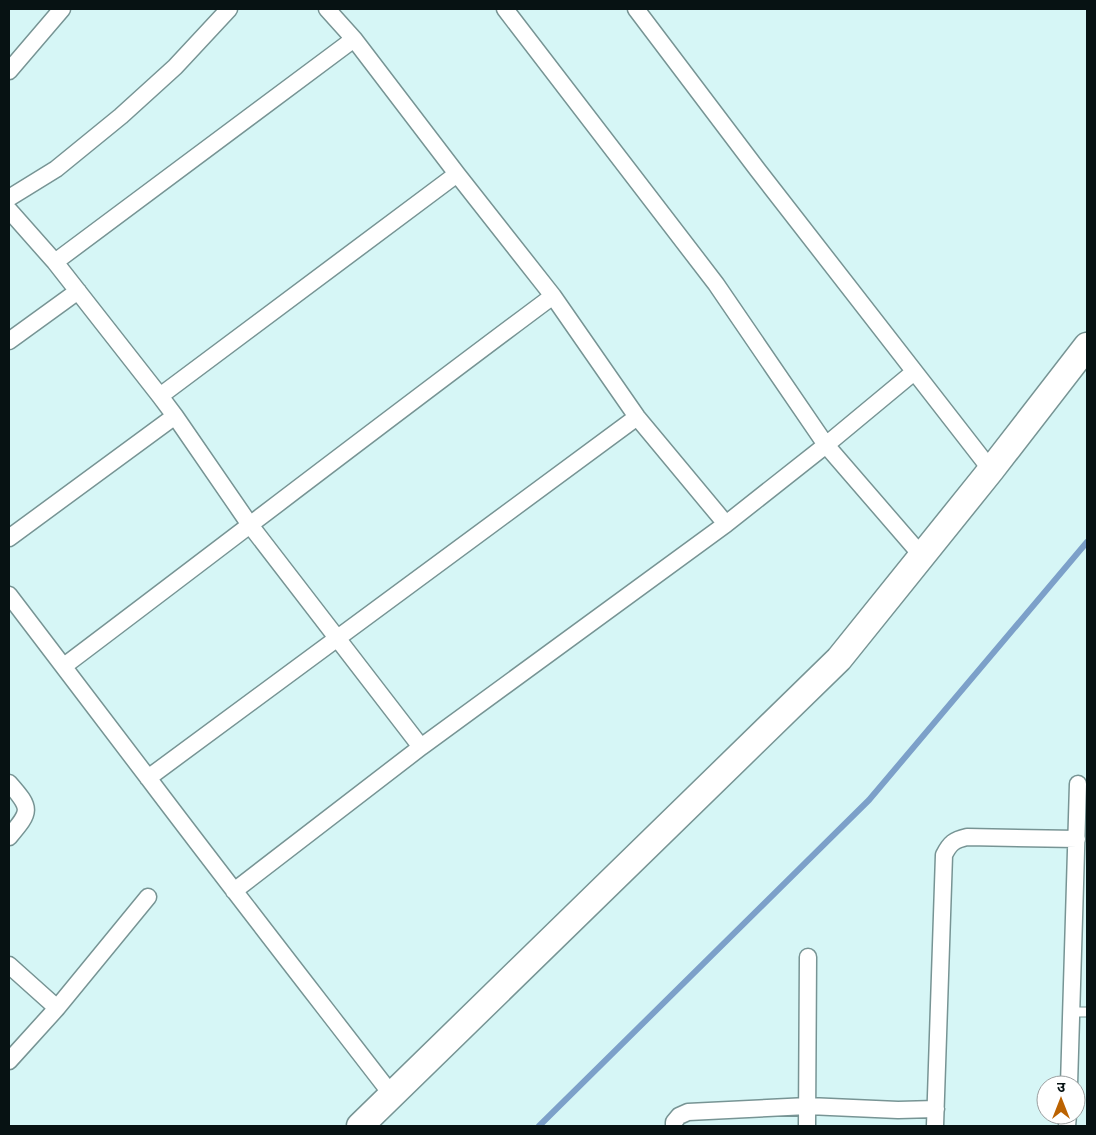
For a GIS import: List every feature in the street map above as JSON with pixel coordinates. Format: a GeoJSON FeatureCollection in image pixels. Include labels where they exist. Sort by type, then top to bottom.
{"type":"FeatureCollection","features":[{"type":"Feature","properties":{"kind":"main road"},"geometry":{"type":"LineString","coordinates":[[360,1126],[839,659],[991,470],[1087,346]]}},
{"type":"Feature","properties":{"kind":"street"},"geometry":{"type":"LineString","coordinates":[[9,72],[62,9]]}},
{"type":"Feature","properties":{"kind":"street"},"geometry":{"type":"LineString","coordinates":[[9,198],[56,169],[121,116],[175,67],[229,9]]}},
{"type":"Feature","properties":{"kind":"street"},"geometry":{"type":"LineString","coordinates":[[327,9],[354,39],[553,296],[637,417],[726,524]]}},
{"type":"Feature","properties":{"kind":"street"},"geometry":{"type":"LineString","coordinates":[[505,9],[716,284],[826,444],[922,556]]}},
{"type":"Feature","properties":{"kind":"street"},"geometry":{"type":"LineString","coordinates":[[636,9],[757,169],[991,470]]}},
{"type":"Feature","properties":{"kind":"street"},"geometry":{"type":"LineString","coordinates":[[55,262],[354,39]]}},
{"type":"Feature","properties":{"kind":"street"},"geometry":{"type":"LineString","coordinates":[[160,396],[457,174]]}},
{"type":"Feature","properties":{"kind":"street"},"geometry":{"type":"LineString","coordinates":[[9,210],[55,262],[160,396],[250,525],[421,747]]}},
{"type":"Feature","properties":{"kind":"street"},"geometry":{"type":"LineString","coordinates":[[9,341],[78,291]]}},
{"type":"Feature","properties":{"kind":"street"},"geometry":{"type":"LineString","coordinates":[[64,666],[405,406],[553,296]]}},
{"type":"Feature","properties":{"kind":"street"},"geometry":{"type":"LineString","coordinates":[[234,891],[421,747],[726,524],[914,372]]}},
{"type":"Feature","properties":{"kind":"street"},"geometry":{"type":"LineString","coordinates":[[9,538],[175,416]]}},
{"type":"Feature","properties":{"kind":"street"},"geometry":{"type":"LineString","coordinates":[[148,778],[637,417]]}},
{"type":"Feature","properties":{"kind":"street"},"geometry":{"type":"LineString","coordinates":[[9,595],[234,891],[392,1094]]}},
{"type":"Feature","properties":{"kind":"street"},"geometry":{"type":"LineString","coordinates":[[9,783],[22,799],[26,810],[22,821],[9,837]]}},
{"type":"Feature","properties":{"kind":"street"},"geometry":{"type":"LineString","coordinates":[[1070,1075],[1079,1012],[1078,784]]}},
{"type":"Feature","properties":{"kind":"street"},"geometry":{"type":"LineString","coordinates":[[935,1126],[944,855],[948,847],[956,840],[967,837],[1077,839]]}},
{"type":"Feature","properties":{"kind":"street"},"geometry":{"type":"LineString","coordinates":[[9,1061],[57,1008],[148,897]]}},
{"type":"Feature","properties":{"kind":"street"},"geometry":{"type":"LineString","coordinates":[[807,1126],[808,957]]}},
{"type":"Feature","properties":{"kind":"street"},"geometry":{"type":"LineString","coordinates":[[9,964],[57,1008]]}},
{"type":"Feature","properties":{"kind":"street"},"geometry":{"type":"LineString","coordinates":[[674,1126],[674,1122],[679,1116],[688,1112],[808,1106],[898,1110],[936,1109]]}},
{"type":"Feature","properties":{"kind":"waterway"},"geometry":{"type":"LineString","coordinates":[[539,1126],[869,800],[1087,542]]}}]}
